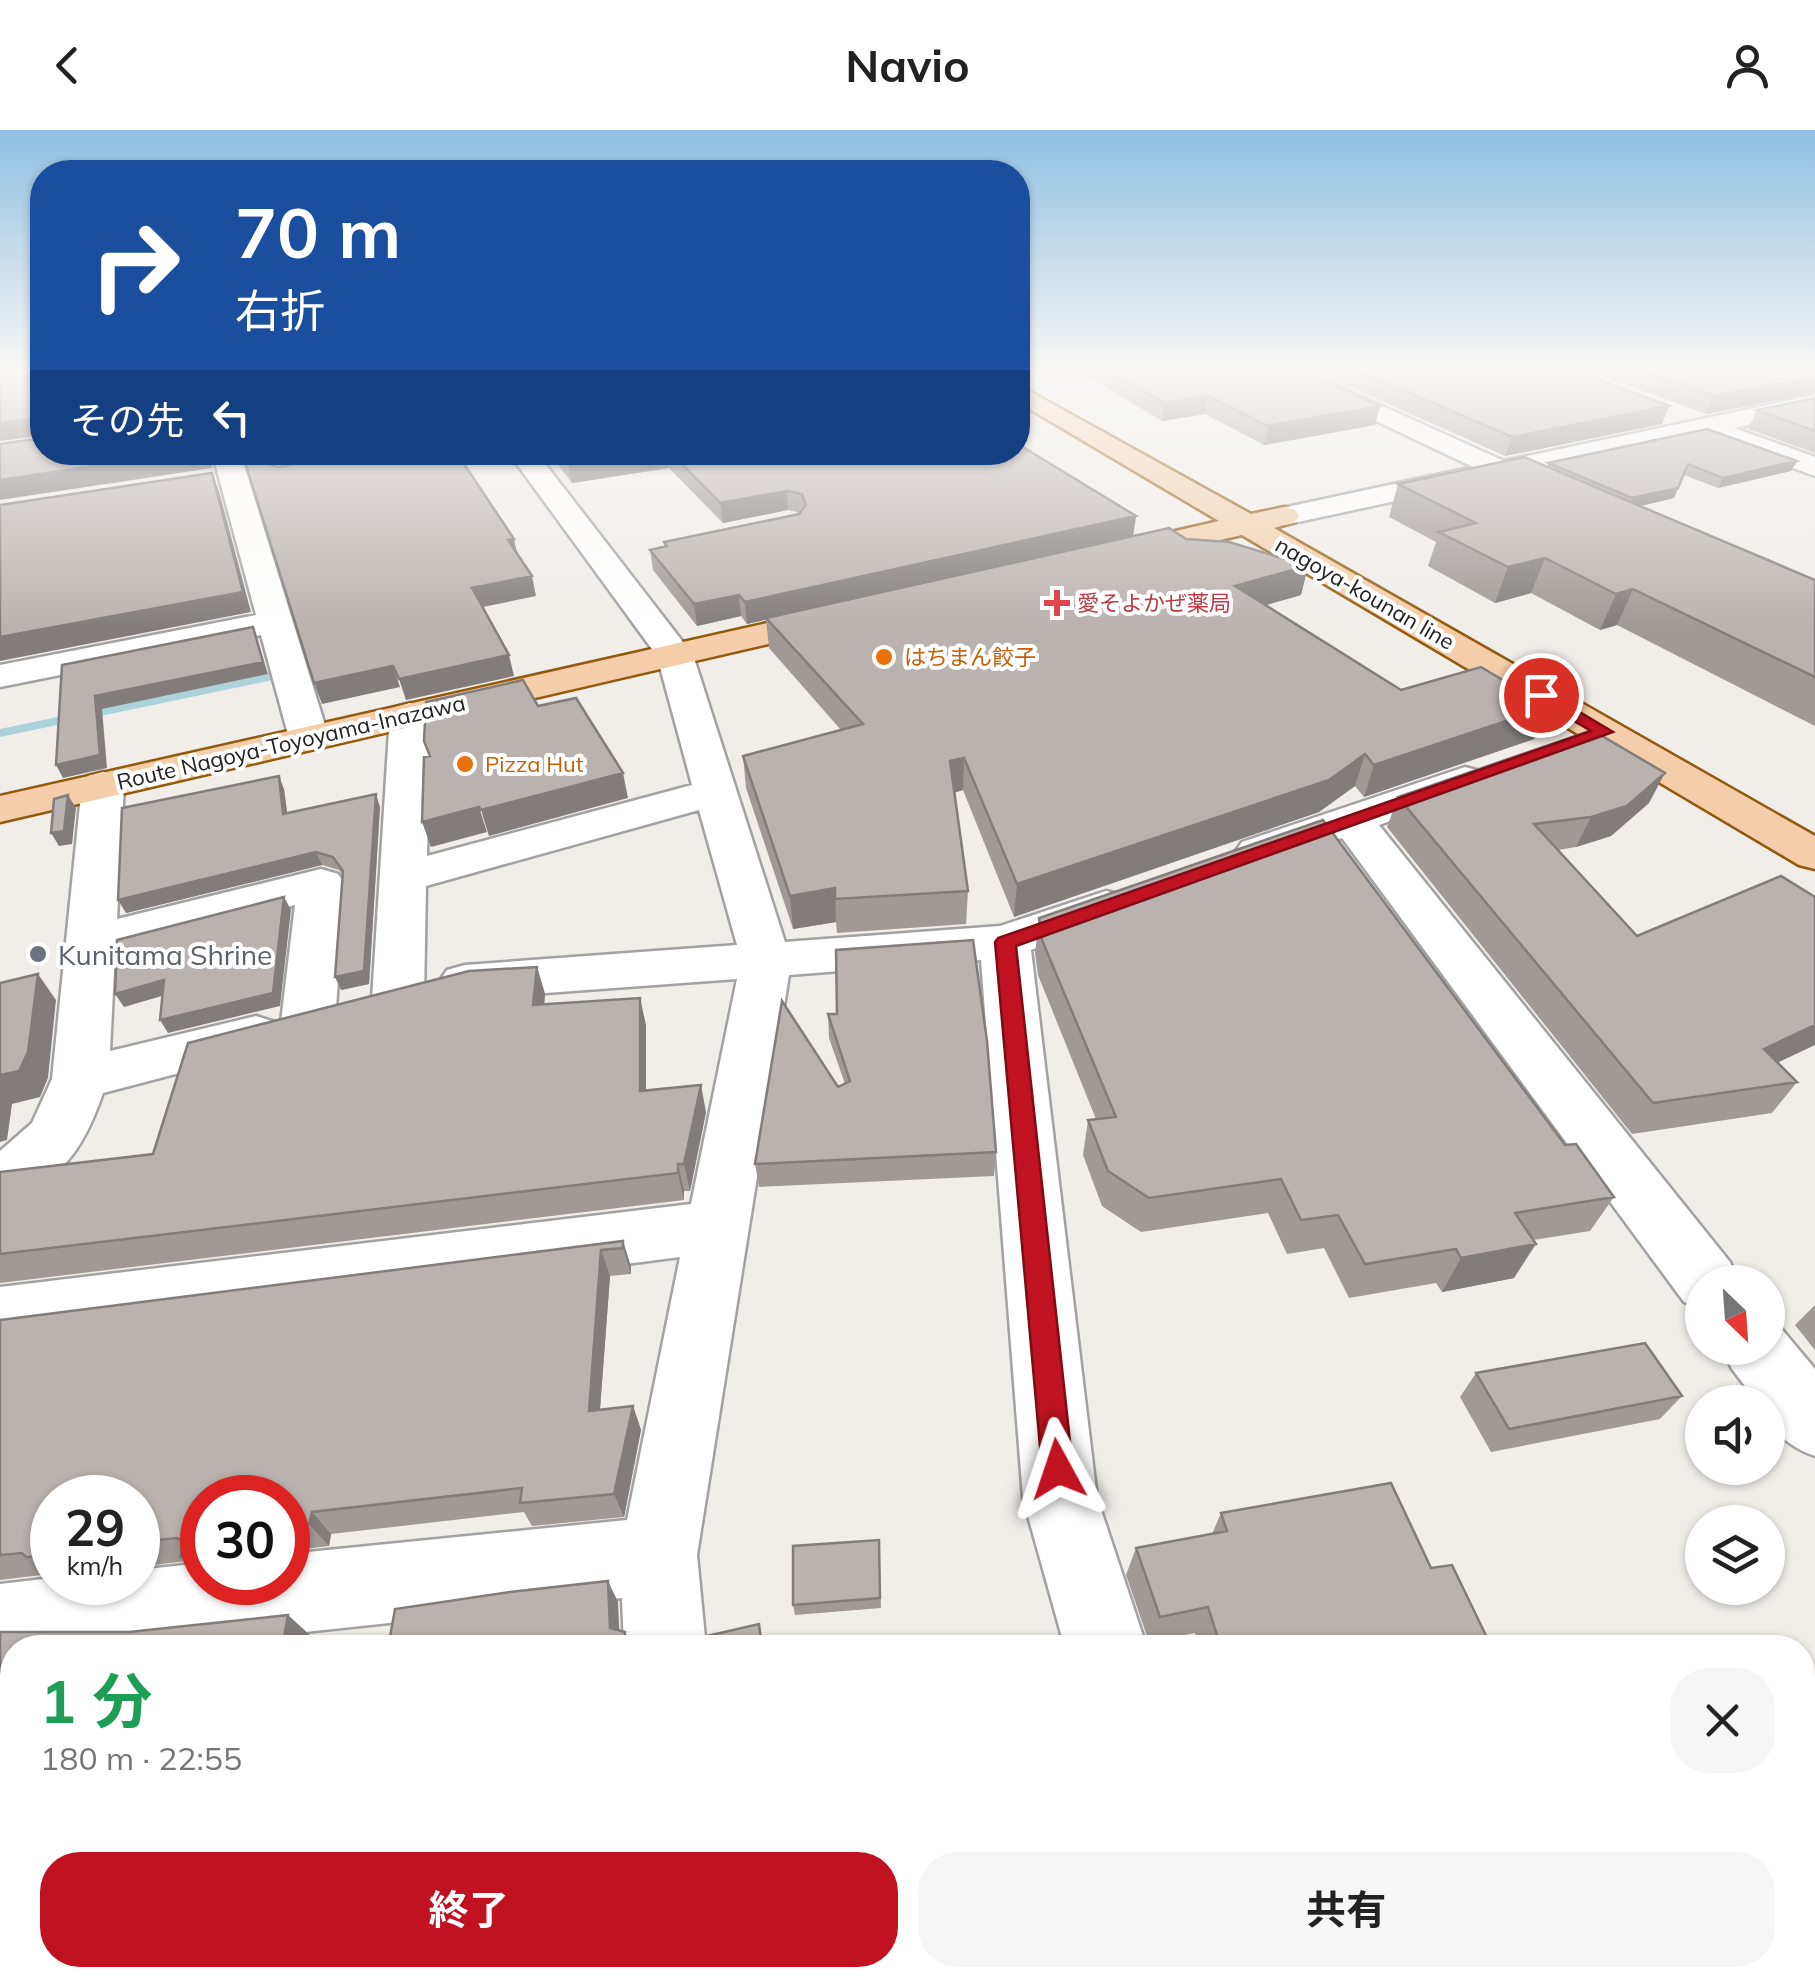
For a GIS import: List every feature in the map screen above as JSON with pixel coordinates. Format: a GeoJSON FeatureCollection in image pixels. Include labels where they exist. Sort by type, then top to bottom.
{"type":"FeatureCollection","features":[{"type":"Feature","properties":{"kind":"main road","name":"nagoya-kounan line"},"geometry":{"type":"LineString","coordinates":[[1141,456],[1694,744]]}},
{"type":"Feature","properties":{"kind":"main road","name":"nagoya-kounan line"},"geometry":{"type":"LineString","coordinates":[[1160,456],[1604,732],[1815,856]]}},
{"type":"Feature","properties":{"kind":"main road"},"geometry":{"type":"LineString","coordinates":[[1082,562],[1266,520]]}},
{"type":"Feature","properties":{"kind":"main road","name":"Route Nagoya-Toyoyama-Inazawa"},"geometry":{"type":"LineString","coordinates":[[0,808],[880,608]]}},
{"type":"Feature","properties":{"kind":"street"},"geometry":{"type":"LineString","coordinates":[[1471,456],[1592,510]]}},
{"type":"Feature","properties":{"kind":"street"},"geometry":{"type":"LineString","coordinates":[[1266,520],[1568,456]]}},
{"type":"Feature","properties":{"kind":"street"},"geometry":{"type":"LineString","coordinates":[[1784,456],[1815,467]]}},
{"type":"Feature","properties":{"kind":"street"},"geometry":{"type":"LineString","coordinates":[[531,465],[675,655],[766,960],[658,1555],[663,1635]]}},
{"type":"Feature","properties":{"kind":"street"},"geometry":{"type":"LineString","coordinates":[[224,470],[276,622],[309,738]]}},
{"type":"Feature","properties":{"kind":"street"},"geometry":{"type":"LineString","coordinates":[[602,559],[640,552]]}},
{"type":"Feature","properties":{"kind":"street"},"geometry":{"type":"LineString","coordinates":[[0,676],[276,622]]}},
{"type":"Feature","properties":{"kind":"street"},"geometry":{"type":"LineString","coordinates":[[398,998],[410,715]]}},
{"type":"Feature","properties":{"kind":"street"},"geometry":{"type":"LineString","coordinates":[[1557,749],[1604,732]]}},
{"type":"Feature","properties":{"kind":"street"},"geometry":{"type":"LineString","coordinates":[[1223,865],[1501,768]]}},
{"type":"Feature","properties":{"kind":"street"},"geometry":{"type":"LineString","coordinates":[[0,1176],[38,1154],[62,1131],[80,1080],[102,785]]}},
{"type":"Feature","properties":{"kind":"street"},"geometry":{"type":"LineString","coordinates":[[404,877],[716,792]]}},
{"type":"Feature","properties":{"kind":"street"},"geometry":{"type":"LineString","coordinates":[[1351,820],[1693,1265]]}},
{"type":"Feature","properties":{"kind":"street"},"geometry":{"type":"LineString","coordinates":[[91,942],[321,884],[308,1022]]}},
{"type":"Feature","properties":{"kind":"street"},"geometry":{"type":"LineString","coordinates":[[80,1080],[478,978],[1005,942],[1150,890]]}},
{"type":"Feature","properties":{"kind":"street"},"geometry":{"type":"LineString","coordinates":[[1005,942],[1060,1498],[1102,1635]]}},
{"type":"Feature","properties":{"kind":"street"},"geometry":{"type":"LineString","coordinates":[[0,1316],[717,1227]]}},
{"type":"Feature","properties":{"kind":"street"},"geometry":{"type":"LineString","coordinates":[[1769,1365],[1815,1423]]}},
{"type":"Feature","properties":{"kind":"street"},"geometry":{"type":"LineString","coordinates":[[0,1624],[658,1555]]}},
{"type":"Feature","properties":{"kind":"building"},"geometry":{"type":"Polygon","coordinates":[[[0,456],[30,456],[30,465],[101,465],[0,480],[0,456]]]}},
{"type":"Feature","properties":{"kind":"building"},"geometry":{"type":"Polygon","coordinates":[[[1030,456],[1037,456],[1136,516],[745,602],[739,595],[694,604],[650,550],[667,546],[664,542],[799,514],[806,505],[802,494],[787,491],[720,503],[683,465],[1030,465],[1030,456]]]}},
{"type":"Feature","properties":{"kind":"building"},"geometry":{"type":"Polygon","coordinates":[[[1583,456],[1782,456],[1797,461],[1723,478],[1688,464],[1678,488],[1632,498],[1548,463],[1583,456]]]}},
{"type":"Feature","properties":{"kind":"building"},"geometry":{"type":"Polygon","coordinates":[[[1524,457],[1815,580],[1815,677],[1633,589],[1616,594],[1545,558],[1508,567],[1439,532],[1476,523],[1398,484],[1524,457]]]}},
{"type":"Feature","properties":{"kind":"building"},"geometry":{"type":"Polygon","coordinates":[[[246,465],[465,465],[514,539],[508,540],[532,576],[472,588],[509,655],[399,679],[393,666],[314,683],[246,465]]]}},
{"type":"Feature","properties":{"kind":"building"},"geometry":{"type":"Polygon","coordinates":[[[212,473],[243,592],[0,637],[0,505],[212,473]]]}},
{"type":"Feature","properties":{"kind":"building"},"geometry":{"type":"Polygon","coordinates":[[[1169,528],[1186,539],[1229,542],[1308,566],[1235,586],[1401,690],[1481,667],[1548,707],[1374,765],[1365,754],[1329,780],[1017,884],[964,758],[950,761],[968,891],[835,899],[835,888],[790,896],[743,756],[863,724],[766,618],[1169,528]]]}},
{"type":"Feature","properties":{"kind":"building"},"geometry":{"type":"Polygon","coordinates":[[[253,627],[263,662],[95,696],[100,755],[56,765],[62,665],[253,627]]]}},
{"type":"Feature","properties":{"kind":"building"},"geometry":{"type":"Polygon","coordinates":[[[523,680],[538,706],[576,698],[623,773],[422,822],[424,757],[430,756],[424,741],[426,702],[523,680]]]}},
{"type":"Feature","properties":{"kind":"building"},"geometry":{"type":"Polygon","coordinates":[[[1592,730],[1665,773],[1627,806],[1591,817],[1534,824],[1637,936],[1781,876],[1815,897],[1815,1025],[1764,1049],[1797,1082],[1653,1103],[1398,797],[1592,730]]]}},
{"type":"Feature","properties":{"kind":"building"},"geometry":{"type":"Polygon","coordinates":[[[279,776],[283,814],[376,794],[364,971],[335,977],[343,871],[333,857],[316,852],[118,900],[122,808],[279,776]]]}},
{"type":"Feature","properties":{"kind":"building"},"geometry":{"type":"Polygon","coordinates":[[[68,795],[64,831],[51,833],[54,799],[68,795]]]}},
{"type":"Feature","properties":{"kind":"building"},"geometry":{"type":"Polygon","coordinates":[[[1323,820],[1565,1145],[1576,1144],[1614,1197],[1515,1213],[1536,1244],[1461,1258],[1456,1249],[1365,1264],[1338,1215],[1301,1220],[1281,1179],[1149,1198],[1108,1171],[1088,1120],[1116,1117],[1042,940],[1039,918],[1323,820]]]}},
{"type":"Feature","properties":{"kind":"building"},"geometry":{"type":"Polygon","coordinates":[[[284,897],[273,993],[160,1020],[164,980],[115,994],[117,940],[284,897]]]}},
{"type":"Feature","properties":{"kind":"building"},"geometry":{"type":"Polygon","coordinates":[[[973,940],[987,1041],[996,1152],[755,1164],[782,1001],[838,1087],[850,1081],[828,1014],[837,1014],[836,950],[973,940]]]}},
{"type":"Feature","properties":{"kind":"building"},"geometry":{"type":"Polygon","coordinates":[[[537,967],[533,1005],[640,998],[640,1091],[701,1085],[684,1164],[678,1164],[678,1173],[0,1254],[0,1172],[153,1154],[188,1043],[469,971],[537,967]]]}},
{"type":"Feature","properties":{"kind":"building"},"geometry":{"type":"Polygon","coordinates":[[[38,974],[28,1052],[19,1071],[0,1075],[0,983],[38,974]]]}},
{"type":"Feature","properties":{"kind":"building"},"geometry":{"type":"Polygon","coordinates":[[[623,1241],[623,1248],[601,1250],[589,1411],[633,1406],[614,1494],[520,1503],[522,1488],[312,1512],[310,1520],[310,1475],[180,1475],[180,1540],[160,1540],[160,1475],[30,1475],[30,1557],[22,1553],[0,1555],[0,1320],[623,1241]]]}},
{"type":"Feature","properties":{"kind":"building"},"geometry":{"type":"Polygon","coordinates":[[[1645,1343],[1682,1396],[1509,1429],[1476,1373],[1645,1343]]]}},
{"type":"Feature","properties":{"kind":"building"},"geometry":{"type":"Polygon","coordinates":[[[1391,1483],[1431,1568],[1452,1565],[1486,1635],[1217,1635],[1208,1607],[1160,1617],[1136,1548],[1227,1531],[1221,1513],[1391,1483]]]}},
{"type":"Feature","properties":{"kind":"building"},"geometry":{"type":"Polygon","coordinates":[[[879,1540],[880,1598],[793,1605],[793,1546],[879,1540]]]}},
{"type":"Feature","properties":{"kind":"building"},"geometry":{"type":"Polygon","coordinates":[[[608,1581],[610,1628],[625,1635],[390,1635],[395,1609],[608,1581]]]}},
{"type":"Feature","properties":{"kind":"building"},"geometry":{"type":"Polygon","coordinates":[[[288,1615],[284,1635],[0,1635],[129,1632],[288,1615]]]}},
{"type":"Feature","properties":{"kind":"building"},"geometry":{"type":"Polygon","coordinates":[[[759,1624],[760,1635],[711,1635],[759,1624]]]}},
{"type":"Feature","properties":{"kind":"waterway"},"geometry":{"type":"LineString","coordinates":[[0,733],[274,676]]}},
{"type":"Feature","properties":{"kind":"place","name":"愛そよかぜ薬局"},"geometry":{"type":"Point","coordinates":[1057,603]}},
{"type":"Feature","properties":{"kind":"place","name":"はちまん餃子"},"geometry":{"type":"Point","coordinates":[884,657]}},
{"type":"Feature","properties":{"kind":"place","name":"Pizza Hut"},"geometry":{"type":"Point","coordinates":[465,764]}},
{"type":"Feature","properties":{"kind":"place","name":"Kunitama Shrine"},"geometry":{"type":"Point","coordinates":[38,954]}},
{"type":"Feature","properties":{"kind":"route"},"geometry":{"type":"LineString","coordinates":[[1058,1469],[1005,942],[1604,732],[1541,695]]}}]}
